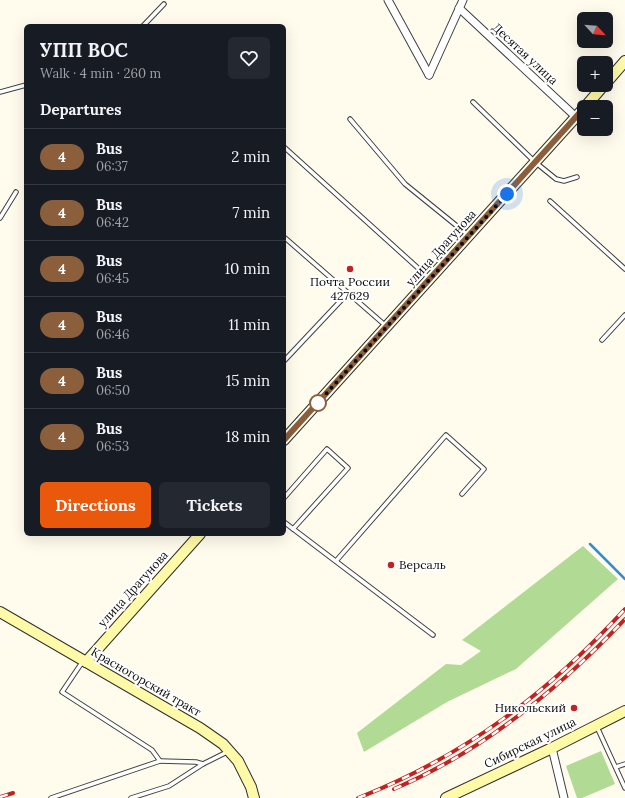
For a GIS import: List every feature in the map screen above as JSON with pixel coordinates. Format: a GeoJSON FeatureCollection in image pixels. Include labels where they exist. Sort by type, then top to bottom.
{"type":"FeatureCollection","features":[{"type":"Feature","properties":{"kind":"main road"},"geometry":{"type":"LineString","coordinates":[[613,75],[625,61]]}},
{"type":"Feature","properties":{"kind":"main road","name":"улица Драгунова"},"geometry":{"type":"LineString","coordinates":[[591,100],[598,92]]}},
{"type":"Feature","properties":{"kind":"main road","name":"улица Драгунова"},"geometry":{"type":"LineString","coordinates":[[286,438],[576,117]]}},
{"type":"Feature","properties":{"kind":"main road","name":"улица Драгунова"},"geometry":{"type":"LineString","coordinates":[[85,661],[198,536]]}},
{"type":"Feature","properties":{"kind":"main road","name":"Красногорский тракт"},"geometry":{"type":"LineString","coordinates":[[0,612],[200,728],[223,744],[238,760],[254,798]]}},
{"type":"Feature","properties":{"kind":"main road","name":"Сибирская улица"},"geometry":{"type":"LineString","coordinates":[[446,798],[552,748],[625,711]]}},
{"type":"Feature","properties":{"kind":"street"},"geometry":{"type":"LineString","coordinates":[[388,0],[429,75],[463,0]]}},
{"type":"Feature","properties":{"kind":"street","name":"Десятая улица"},"geometry":{"type":"LineString","coordinates":[[459,8],[576,117]]}},
{"type":"Feature","properties":{"kind":"street"},"geometry":{"type":"LineString","coordinates":[[552,748],[564,798]]}},
{"type":"Feature","properties":{"kind":"lane"},"geometry":{"type":"LineString","coordinates":[[145,24],[164,4]]}},
{"type":"Feature","properties":{"kind":"lane"},"geometry":{"type":"LineString","coordinates":[[0,92],[24,86]]}},
{"type":"Feature","properties":{"kind":"lane"},"geometry":{"type":"LineString","coordinates":[[473,102],[535,162],[556,179],[564,181],[576,177]]}},
{"type":"Feature","properties":{"kind":"lane"},"geometry":{"type":"LineString","coordinates":[[350,119],[405,184],[469,236]]}},
{"type":"Feature","properties":{"kind":"lane"},"geometry":{"type":"LineString","coordinates":[[286,149],[430,279]]}},
{"type":"Feature","properties":{"kind":"lane"},"geometry":{"type":"LineString","coordinates":[[0,218],[16,192]]}},
{"type":"Feature","properties":{"kind":"lane"},"geometry":{"type":"LineString","coordinates":[[550,201],[625,269]]}},
{"type":"Feature","properties":{"kind":"lane"},"geometry":{"type":"LineString","coordinates":[[286,239],[387,326]]}},
{"type":"Feature","properties":{"kind":"lane"},"geometry":{"type":"LineString","coordinates":[[286,359],[348,293]]}},
{"type":"Feature","properties":{"kind":"lane"},"geometry":{"type":"LineString","coordinates":[[602,340],[625,315]]}},
{"type":"Feature","properties":{"kind":"lane"},"geometry":{"type":"LineString","coordinates":[[336,561],[446,435],[484,469],[462,494]]}},
{"type":"Feature","properties":{"kind":"lane"},"geometry":{"type":"LineString","coordinates":[[286,496],[327,449],[348,468],[293,529]]}},
{"type":"Feature","properties":{"kind":"lane"},"geometry":{"type":"LineString","coordinates":[[286,524],[433,635]]}},
{"type":"Feature","properties":{"kind":"lane"},"geometry":{"type":"LineString","coordinates":[[85,661],[62,692],[152,750],[160,761]]}},
{"type":"Feature","properties":{"kind":"lane"},"geometry":{"type":"LineString","coordinates":[[596,726],[625,788]]}},
{"type":"Feature","properties":{"kind":"lane"},"geometry":{"type":"LineString","coordinates":[[131,798],[169,786],[203,764],[230,751]]}},
{"type":"Feature","properties":{"kind":"lane"},"geometry":{"type":"LineString","coordinates":[[52,798],[160,761],[196,762],[203,764]]}},
{"type":"Feature","properties":{"kind":"lane"},"geometry":{"type":"LineString","coordinates":[[616,767],[625,764]]}},
{"type":"Feature","properties":{"kind":"green space"},"geometry":{"type":"Polygon","coordinates":[[[583,546],[618,579],[516,669],[447,702],[364,752],[357,733],[446,664],[461,665],[481,651],[462,640],[583,546]]]}},
{"type":"Feature","properties":{"kind":"green space"},"geometry":{"type":"Polygon","coordinates":[[[601,751],[615,784],[582,798],[577,798],[566,766],[601,751]]]}},
{"type":"Feature","properties":{"kind":"waterway"},"geometry":{"type":"LineString","coordinates":[[590,544],[625,579]]}},
{"type":"Feature","properties":{"kind":"railway"},"geometry":{"type":"LineString","coordinates":[[358,798],[434,763],[503,719],[535,695],[566,668],[596,640],[625,609]]}},
{"type":"Feature","properties":{"kind":"railway"},"geometry":{"type":"LineString","coordinates":[[394,789],[427,774],[458,756],[489,737],[518,716],[574,670],[625,619]]}},
{"type":"Feature","properties":{"kind":"railway"},"geometry":{"type":"LineString","coordinates":[[0,797],[13,793]]}},
{"type":"Feature","properties":{"kind":"bus line","name":"4"},"geometry":{"type":"LineString","coordinates":[[286,438],[577,116]]}},
{"type":"Feature","properties":{"kind":"place","name":"Почта России 427629"},"geometry":{"type":"Point","coordinates":[350,269]}},
{"type":"Feature","properties":{"kind":"place","name":"Версаль"},"geometry":{"type":"Point","coordinates":[391,565]}},
{"type":"Feature","properties":{"kind":"place","name":"Никольский"},"geometry":{"type":"Point","coordinates":[574,708]}},
{"type":"Feature","properties":{"kind":"route"},"geometry":{"type":"LineString","coordinates":[[318,403],[315,406],[507,194]]}}]}
